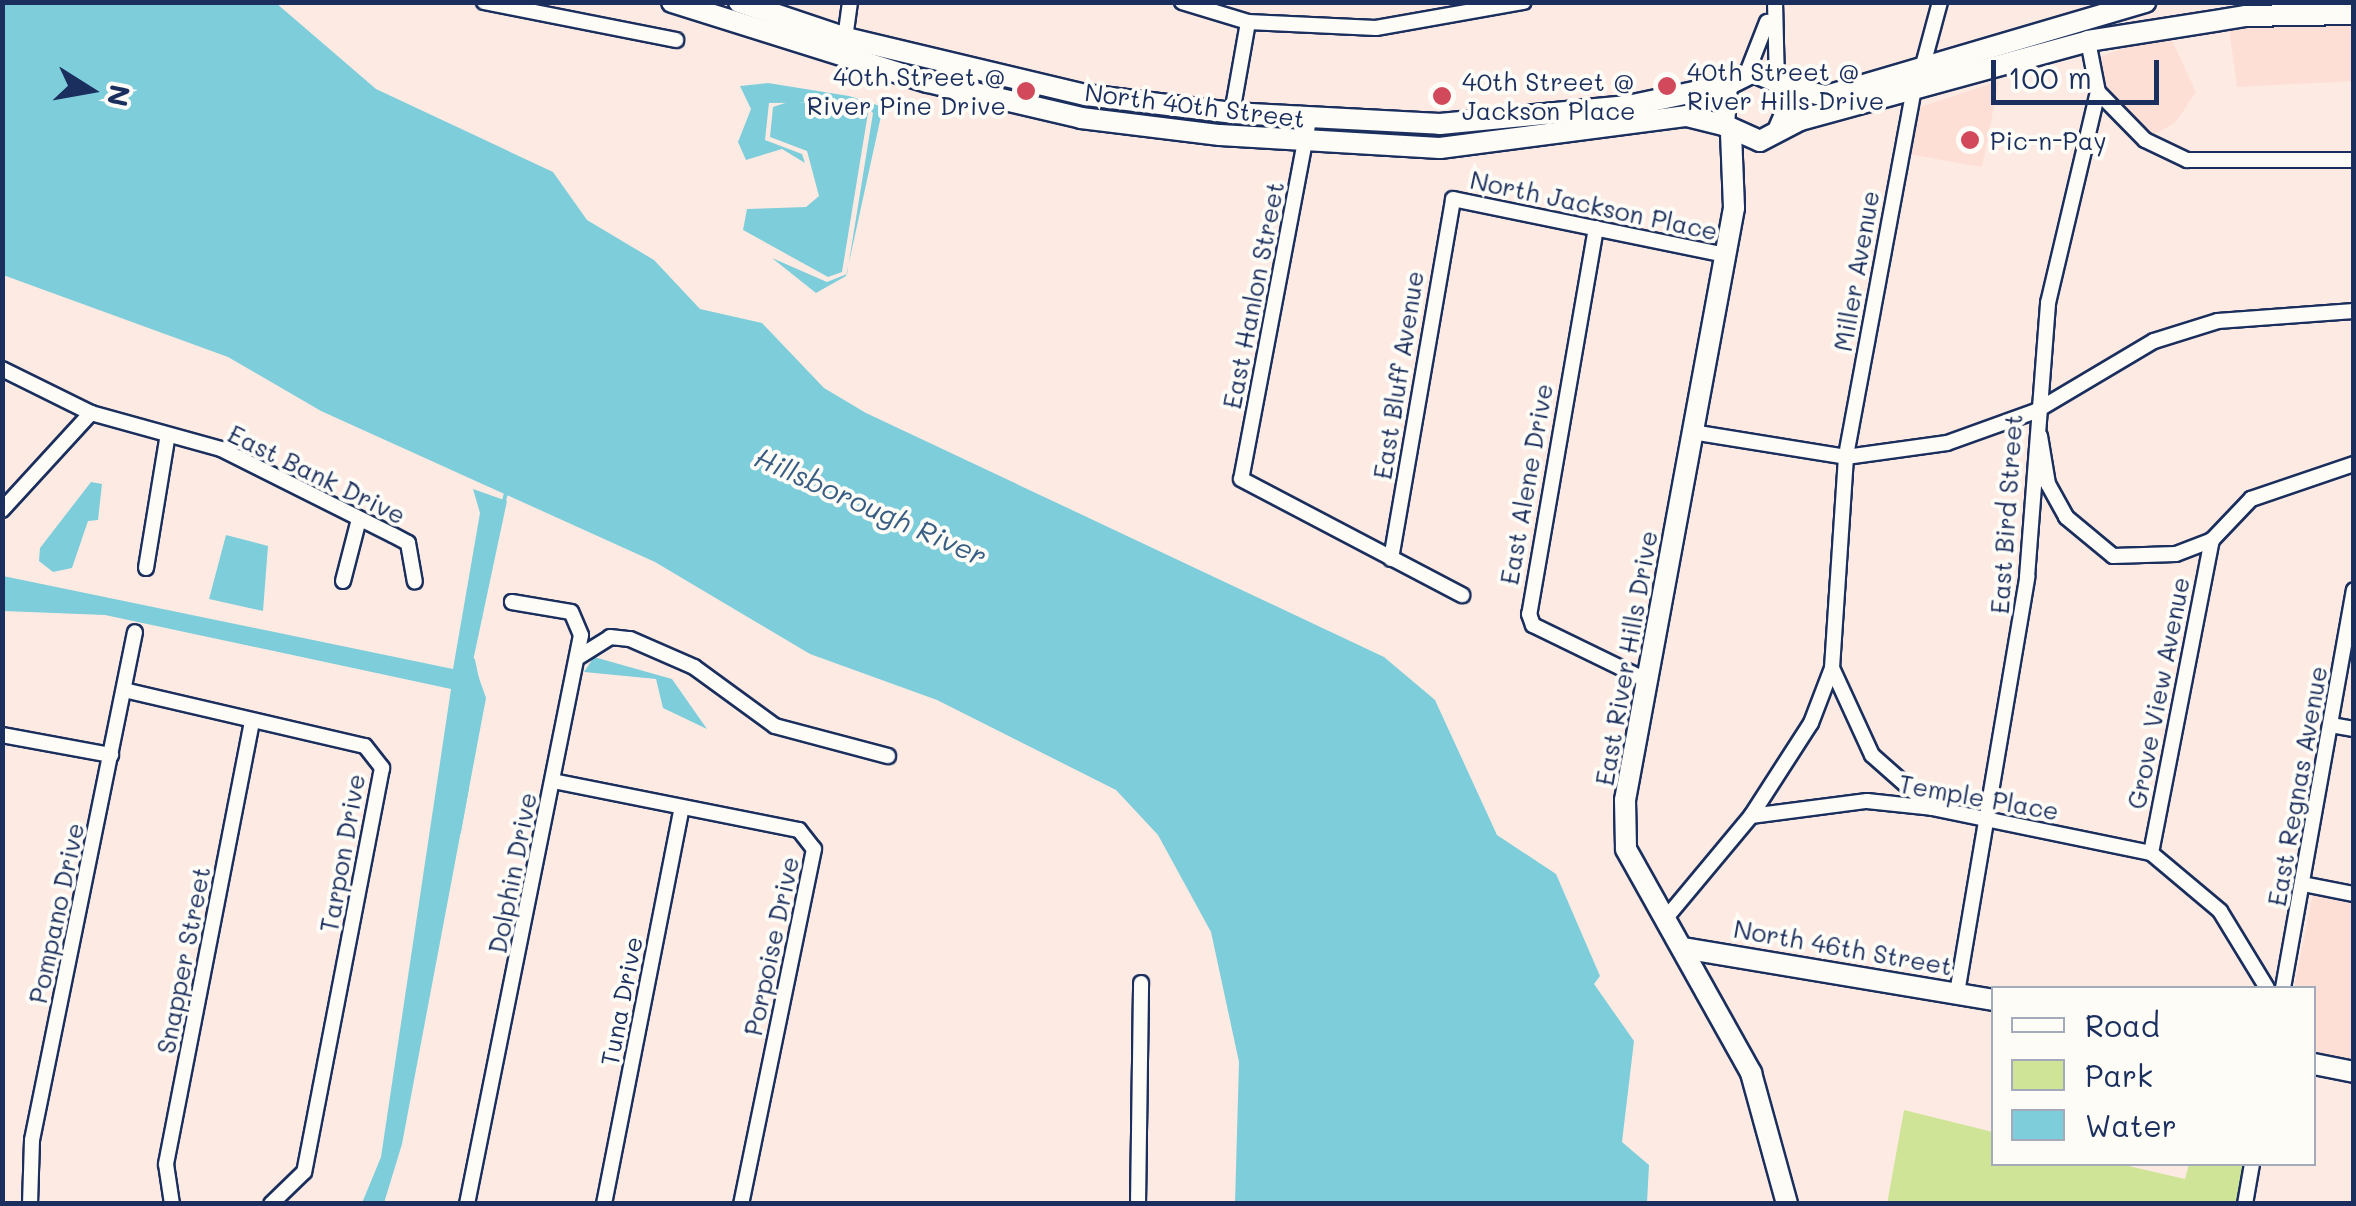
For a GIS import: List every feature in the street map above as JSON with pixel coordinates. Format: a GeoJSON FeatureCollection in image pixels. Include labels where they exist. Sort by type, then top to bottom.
{"type":"FeatureCollection","features":[{"type":"Feature","properties":{"kind":"main road","name":"North 40th Street"},"geometry":{"type":"LineString","coordinates":[[672,2],[1081,118],[1304,143],[1482,146],[1675,117],[1728,129]]}},
{"type":"Feature","properties":{"kind":"main road","name":"North 40th Street"},"geometry":{"type":"LineString","coordinates":[[739,2],[843,48],[1086,95],[1232,114],[1440,124],[1628,106],[1726,86]]}},
{"type":"Feature","properties":{"kind":"main road"},"geometry":{"type":"LineString","coordinates":[[2145,2],[2121,4],[1826,96],[1747,73],[1726,86],[1728,129],[1772,135],[2088,41],[2236,18],[2354,14]]}},
{"type":"Feature","properties":{"kind":"main road"},"geometry":{"type":"LineString","coordinates":[[1772,135],[1787,110],[1779,84]]}},
{"type":"Feature","properties":{"kind":"main road"},"geometry":{"type":"LineString","coordinates":[[1081,118],[1086,95]]}},
{"type":"Feature","properties":{"kind":"main road","name":"East River Hills Drive"},"geometry":{"type":"LineString","coordinates":[[1728,129],[1734,208],[1646,680],[1626,849],[1751,1073],[1787,1204]]}},
{"type":"Feature","properties":{"kind":"main road","name":"East River Hills Drive"},"geometry":{"type":"LineString","coordinates":[[1734,208],[1772,135]]}},
{"type":"Feature","properties":{"kind":"main road","name":"North 46th Street"},"geometry":{"type":"LineString","coordinates":[[1683,948],[1991,999]]}},
{"type":"Feature","properties":{"kind":"main road"},"geometry":{"type":"LineString","coordinates":[[2316,1064],[2354,1072]]}},
{"type":"Feature","properties":{"kind":"street"},"geometry":{"type":"LineString","coordinates":[[484,2],[676,40]]}},
{"type":"Feature","properties":{"kind":"street"},"geometry":{"type":"LineString","coordinates":[[843,48],[850,2]]}},
{"type":"Feature","properties":{"kind":"street"},"geometry":{"type":"LineString","coordinates":[[1182,2],[1248,22],[1376,28],[1524,2]]}},
{"type":"Feature","properties":{"kind":"street"},"geometry":{"type":"LineString","coordinates":[[1747,73],[1774,2]]}},
{"type":"Feature","properties":{"kind":"street"},"geometry":{"type":"LineString","coordinates":[[1774,2],[1779,84]]}},
{"type":"Feature","properties":{"kind":"street"},"geometry":{"type":"LineString","coordinates":[[1923,65],[1940,2]]}},
{"type":"Feature","properties":{"kind":"street"},"geometry":{"type":"LineString","coordinates":[[1232,114],[1248,22]]}},
{"type":"Feature","properties":{"kind":"street","name":"East Bird Street"},"geometry":{"type":"LineString","coordinates":[[1957,992],[1990,826],[2026,577],[2036,411],[2066,206],[2098,92],[2088,41]]}},
{"type":"Feature","properties":{"kind":"street"},"geometry":{"type":"LineString","coordinates":[[2098,92],[2145,140],[2187,160],[2354,160]]}},
{"type":"Feature","properties":{"kind":"street","name":"Miller Avenue"},"geometry":{"type":"LineString","coordinates":[[1832,668],[1846,457],[1913,94]]}},
{"type":"Feature","properties":{"kind":"street","name":"East Hanlon Street"},"geometry":{"type":"LineString","coordinates":[[1309,120],[1241,479],[1391,560]]}},
{"type":"Feature","properties":{"kind":"street","name":"North Jackson Place"},"geometry":{"type":"LineString","coordinates":[[1453,199],[1725,255]]}},
{"type":"Feature","properties":{"kind":"street","name":"East Bluff Avenue"},"geometry":{"type":"LineString","coordinates":[[1391,560],[1453,199]]}},
{"type":"Feature","properties":{"kind":"street","name":"East Alene Drive"},"geometry":{"type":"LineString","coordinates":[[1596,228],[1528,614],[1533,625],[1646,680]]}},
{"type":"Feature","properties":{"kind":"street"},"geometry":{"type":"LineString","coordinates":[[1692,432],[1846,457],[1947,442],[2036,411],[2154,342],[2218,321],[2354,311]]}},
{"type":"Feature","properties":{"kind":"street","name":"East Bank Drive"},"geometry":{"type":"LineString","coordinates":[[2,369],[91,413],[167,440],[221,448],[408,543],[416,581]]}},
{"type":"Feature","properties":{"kind":"street"},"geometry":{"type":"LineString","coordinates":[[2036,411],[2048,484],[2078,536],[2113,556],[2176,554],[2212,540],[2251,499],[2354,464]]}},
{"type":"Feature","properties":{"kind":"street"},"geometry":{"type":"LineString","coordinates":[[2,510],[91,413]]}},
{"type":"Feature","properties":{"kind":"street"},"geometry":{"type":"LineString","coordinates":[[146,568],[167,440]]}},
{"type":"Feature","properties":{"kind":"street"},"geometry":{"type":"LineString","coordinates":[[342,580],[359,519]]}},
{"type":"Feature","properties":{"kind":"street","name":"Grove View Avenue"},"geometry":{"type":"LineString","coordinates":[[2151,854],[2212,540]]}},
{"type":"Feature","properties":{"kind":"street"},"geometry":{"type":"LineString","coordinates":[[1391,560],[1462,595]]}},
{"type":"Feature","properties":{"kind":"street","name":"East Regnas Avenue"},"geometry":{"type":"LineString","coordinates":[[2284,986],[2354,590]]}},
{"type":"Feature","properties":{"kind":"street","name":"Dolphin Drive"},"geometry":{"type":"LineString","coordinates":[[467,1204],[577,658],[571,612],[512,602]]}},
{"type":"Feature","properties":{"kind":"street","name":"Pompano Drive"},"geometry":{"type":"LineString","coordinates":[[30,1204],[32,1140],[135,632]]}},
{"type":"Feature","properties":{"kind":"street"},"geometry":{"type":"LineString","coordinates":[[577,658],[610,637],[630,639],[694,667],[775,726],[888,756]]}},
{"type":"Feature","properties":{"kind":"street"},"geometry":{"type":"LineString","coordinates":[[1832,668],[1872,756],[1932,808]]}},
{"type":"Feature","properties":{"kind":"street"},"geometry":{"type":"LineString","coordinates":[[1666,918],[1751,816],[1810,723],[1832,668]]}},
{"type":"Feature","properties":{"kind":"street","name":"Tarpon Drive"},"geometry":{"type":"LineString","coordinates":[[124,690],[251,725],[365,746],[382,768],[304,1172],[272,1204]]}},
{"type":"Feature","properties":{"kind":"street","name":"Snapper Street"},"geometry":{"type":"LineString","coordinates":[[172,1204],[166,1164],[251,725]]}},
{"type":"Feature","properties":{"kind":"street"},"geometry":{"type":"LineString","coordinates":[[2331,725],[2354,729]]}},
{"type":"Feature","properties":{"kind":"street"},"geometry":{"type":"LineString","coordinates":[[2,735],[111,755]]}},
{"type":"Feature","properties":{"kind":"street","name":"Porpoise Drive"},"geometry":{"type":"LineString","coordinates":[[553,781],[799,830],[814,849],[741,1204]]}},
{"type":"Feature","properties":{"kind":"street","name":"Temple Place"},"geometry":{"type":"LineString","coordinates":[[1751,816],[1867,802],[1932,808],[1990,826],[2151,854],[2220,911],[2266,986]]}},
{"type":"Feature","properties":{"kind":"street","name":"Tuna Drive"},"geometry":{"type":"LineString","coordinates":[[604,1204],[682,808]]}},
{"type":"Feature","properties":{"kind":"street"},"geometry":{"type":"LineString","coordinates":[[2302,884],[2354,894]]}},
{"type":"Feature","properties":{"kind":"street"},"geometry":{"type":"LineString","coordinates":[[1138,1204],[1141,983]]}},
{"type":"Feature","properties":{"kind":"street"},"geometry":{"type":"LineString","coordinates":[[2245,1204],[2252,1166]]}},
{"type":"Feature","properties":{"kind":"shaded area"},"geometry":{"type":"Polygon","coordinates":[[[2353,20],[2353,81],[2237,87],[2229,28],[2170,36],[2196,92],[2175,123],[2151,136],[2104,90],[2098,58],[2166,31],[2353,20]]]}},
{"type":"Feature","properties":{"kind":"shaded area"},"geometry":{"type":"Polygon","coordinates":[[[1999,81],[1982,167],[1908,154],[1920,107],[1999,81]]]}},
{"type":"Feature","properties":{"kind":"shaded area"},"geometry":{"type":"Polygon","coordinates":[[[2313,894],[2353,902],[2353,1063],[2316,1056],[2316,986],[2294,986],[2313,894]]]}},
{"type":"Feature","properties":{"kind":"green space"},"geometry":{"type":"Polygon","coordinates":[[[1904,1110],[1991,1132],[1991,1166],[2129,1166],[2185,1179],[2188,1166],[2246,1166],[2238,1203],[1887,1204],[1904,1110]]]}},
{"type":"Feature","properties":{"kind":"water","name":"Hillsborough River"},"geometry":{"type":"Polygon","coordinates":[[[2,3],[276,3],[376,89],[553,172],[587,220],[654,260],[700,309],[762,323],[824,388],[866,413],[1384,657],[1435,700],[1497,835],[1556,874],[1600,976],[1594,984],[1634,1041],[1622,1142],[1649,1165],[1647,1203],[1235,1203],[1239,1062],[1211,932],[1158,835],[1116,790],[937,700],[810,654],[655,562],[321,411],[228,357],[3,275],[2,3]]]}},
{"type":"Feature","properties":{"kind":"water"},"geometry":{"type":"Polygon","coordinates":[[[768,83],[849,96],[883,107],[849,264],[873,113],[862,102],[769,103],[765,140],[802,154],[805,163],[782,149],[746,160],[738,142],[751,109],[740,86],[768,83]]]}},
{"type":"Feature","properties":{"kind":"water"},"geometry":{"type":"Polygon","coordinates":[[[791,101],[868,113],[842,272],[828,277],[743,230],[747,209],[806,207],[819,196],[807,151],[770,137],[773,107],[791,101]]]}},
{"type":"Feature","properties":{"kind":"water"},"geometry":{"type":"Polygon","coordinates":[[[772,258],[827,282],[846,274],[816,293],[772,258]]]}},
{"type":"Feature","properties":{"kind":"water"},"geometry":{"type":"Polygon","coordinates":[[[91,482],[102,484],[98,520],[88,521],[72,568],[53,572],[39,561],[40,548],[91,482]]]}},
{"type":"Feature","properties":{"kind":"water"},"geometry":{"type":"Polygon","coordinates":[[[473,489],[507,501],[473,661],[486,698],[402,1144],[384,1203],[362,1203],[381,1157],[451,689],[105,615],[3,611],[3,576],[453,669],[480,513],[473,489]]]}},
{"type":"Feature","properties":{"kind":"water"},"geometry":{"type":"Polygon","coordinates":[[[226,535],[268,546],[263,611],[209,599],[226,535]]]}},
{"type":"Feature","properties":{"kind":"water"},"geometry":{"type":"Polygon","coordinates":[[[594,657],[672,679],[707,729],[663,708],[656,679],[584,672],[594,657]]]}},
{"type":"Feature","properties":{"kind":"waterway"},"geometry":{"type":"LineString","coordinates":[[497,529],[506,494]]}},
{"type":"Feature","properties":{"kind":"waterway"},"geometry":{"type":"LineString","coordinates":[[473,660],[480,694]]}},
{"type":"Feature","properties":{"kind":"waterway"},"geometry":{"type":"LineString","coordinates":[[459,832],[467,788]]}},
{"type":"Feature","properties":{"kind":"place","name":"40th Street @ River Hills Drive"},"geometry":{"type":"Point","coordinates":[1667,86]}},
{"type":"Feature","properties":{"kind":"place","name":"40th Street @ River Pine Drive"},"geometry":{"type":"Point","coordinates":[1026,91]}},
{"type":"Feature","properties":{"kind":"place","name":"40th Street @ Jackson Place"},"geometry":{"type":"Point","coordinates":[1442,96]}},
{"type":"Feature","properties":{"kind":"place","name":"Pic-n-Pay"},"geometry":{"type":"Point","coordinates":[1970,140]}}]}
